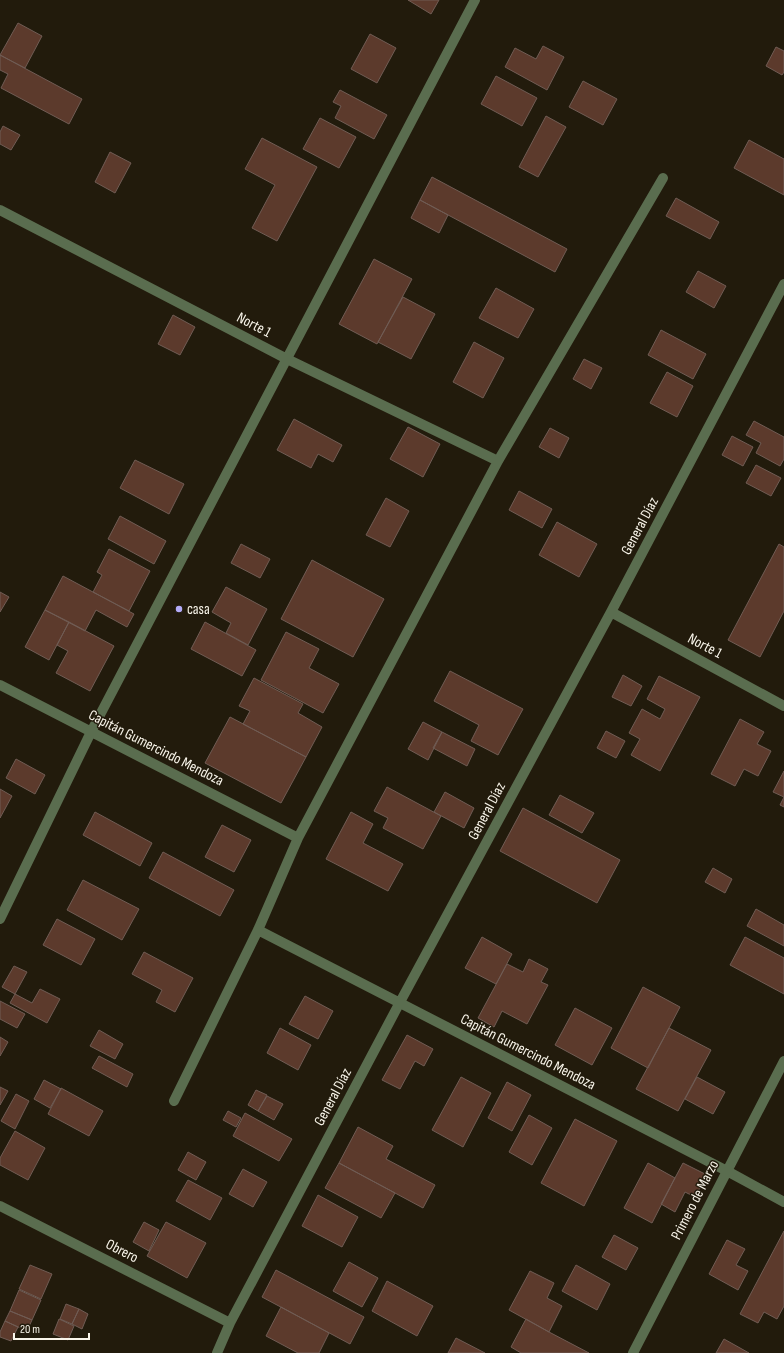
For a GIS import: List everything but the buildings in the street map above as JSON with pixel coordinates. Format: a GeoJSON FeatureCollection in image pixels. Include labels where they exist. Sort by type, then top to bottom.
{"type":"FeatureCollection","features":[{"type":"Feature","properties":{"kind":"street"},"geometry":{"type":"LineString","coordinates":[[0,919],[91,732],[475,0]]}},
{"type":"Feature","properties":{"kind":"street"},"geometry":{"type":"LineString","coordinates":[[174,1101],[258,930],[298,838],[498,461],[664,178]]}},
{"type":"Feature","properties":{"kind":"street","name":"Norte 1"},"geometry":{"type":"LineString","coordinates":[[0,210],[287,359],[498,461]]}},
{"type":"Feature","properties":{"kind":"street","name":"General Díaz"},"geometry":{"type":"LineString","coordinates":[[217,1353],[230,1323],[399,1004],[611,612],[784,284]]}},
{"type":"Feature","properties":{"kind":"street","name":"Norte 1"},"geometry":{"type":"LineString","coordinates":[[611,612],[784,706]]}},
{"type":"Feature","properties":{"kind":"street","name":"Capitán Gumercindo Mendoza"},"geometry":{"type":"LineString","coordinates":[[0,685],[298,838]]}},
{"type":"Feature","properties":{"kind":"street","name":"Capitán Gumercindo Mendoza"},"geometry":{"type":"LineString","coordinates":[[258,930],[399,1004],[727,1171],[784,1202]]}},
{"type":"Feature","properties":{"kind":"street","name":"Primero de Marzo"},"geometry":{"type":"LineString","coordinates":[[633,1353],[784,1061]]}},
{"type":"Feature","properties":{"kind":"street","name":"Obrero"},"geometry":{"type":"LineString","coordinates":[[0,1206],[230,1323]]}},
{"type":"Feature","properties":{"kind":"place","name":"casa"},"geometry":{"type":"Point","coordinates":[179,609]}}]}
